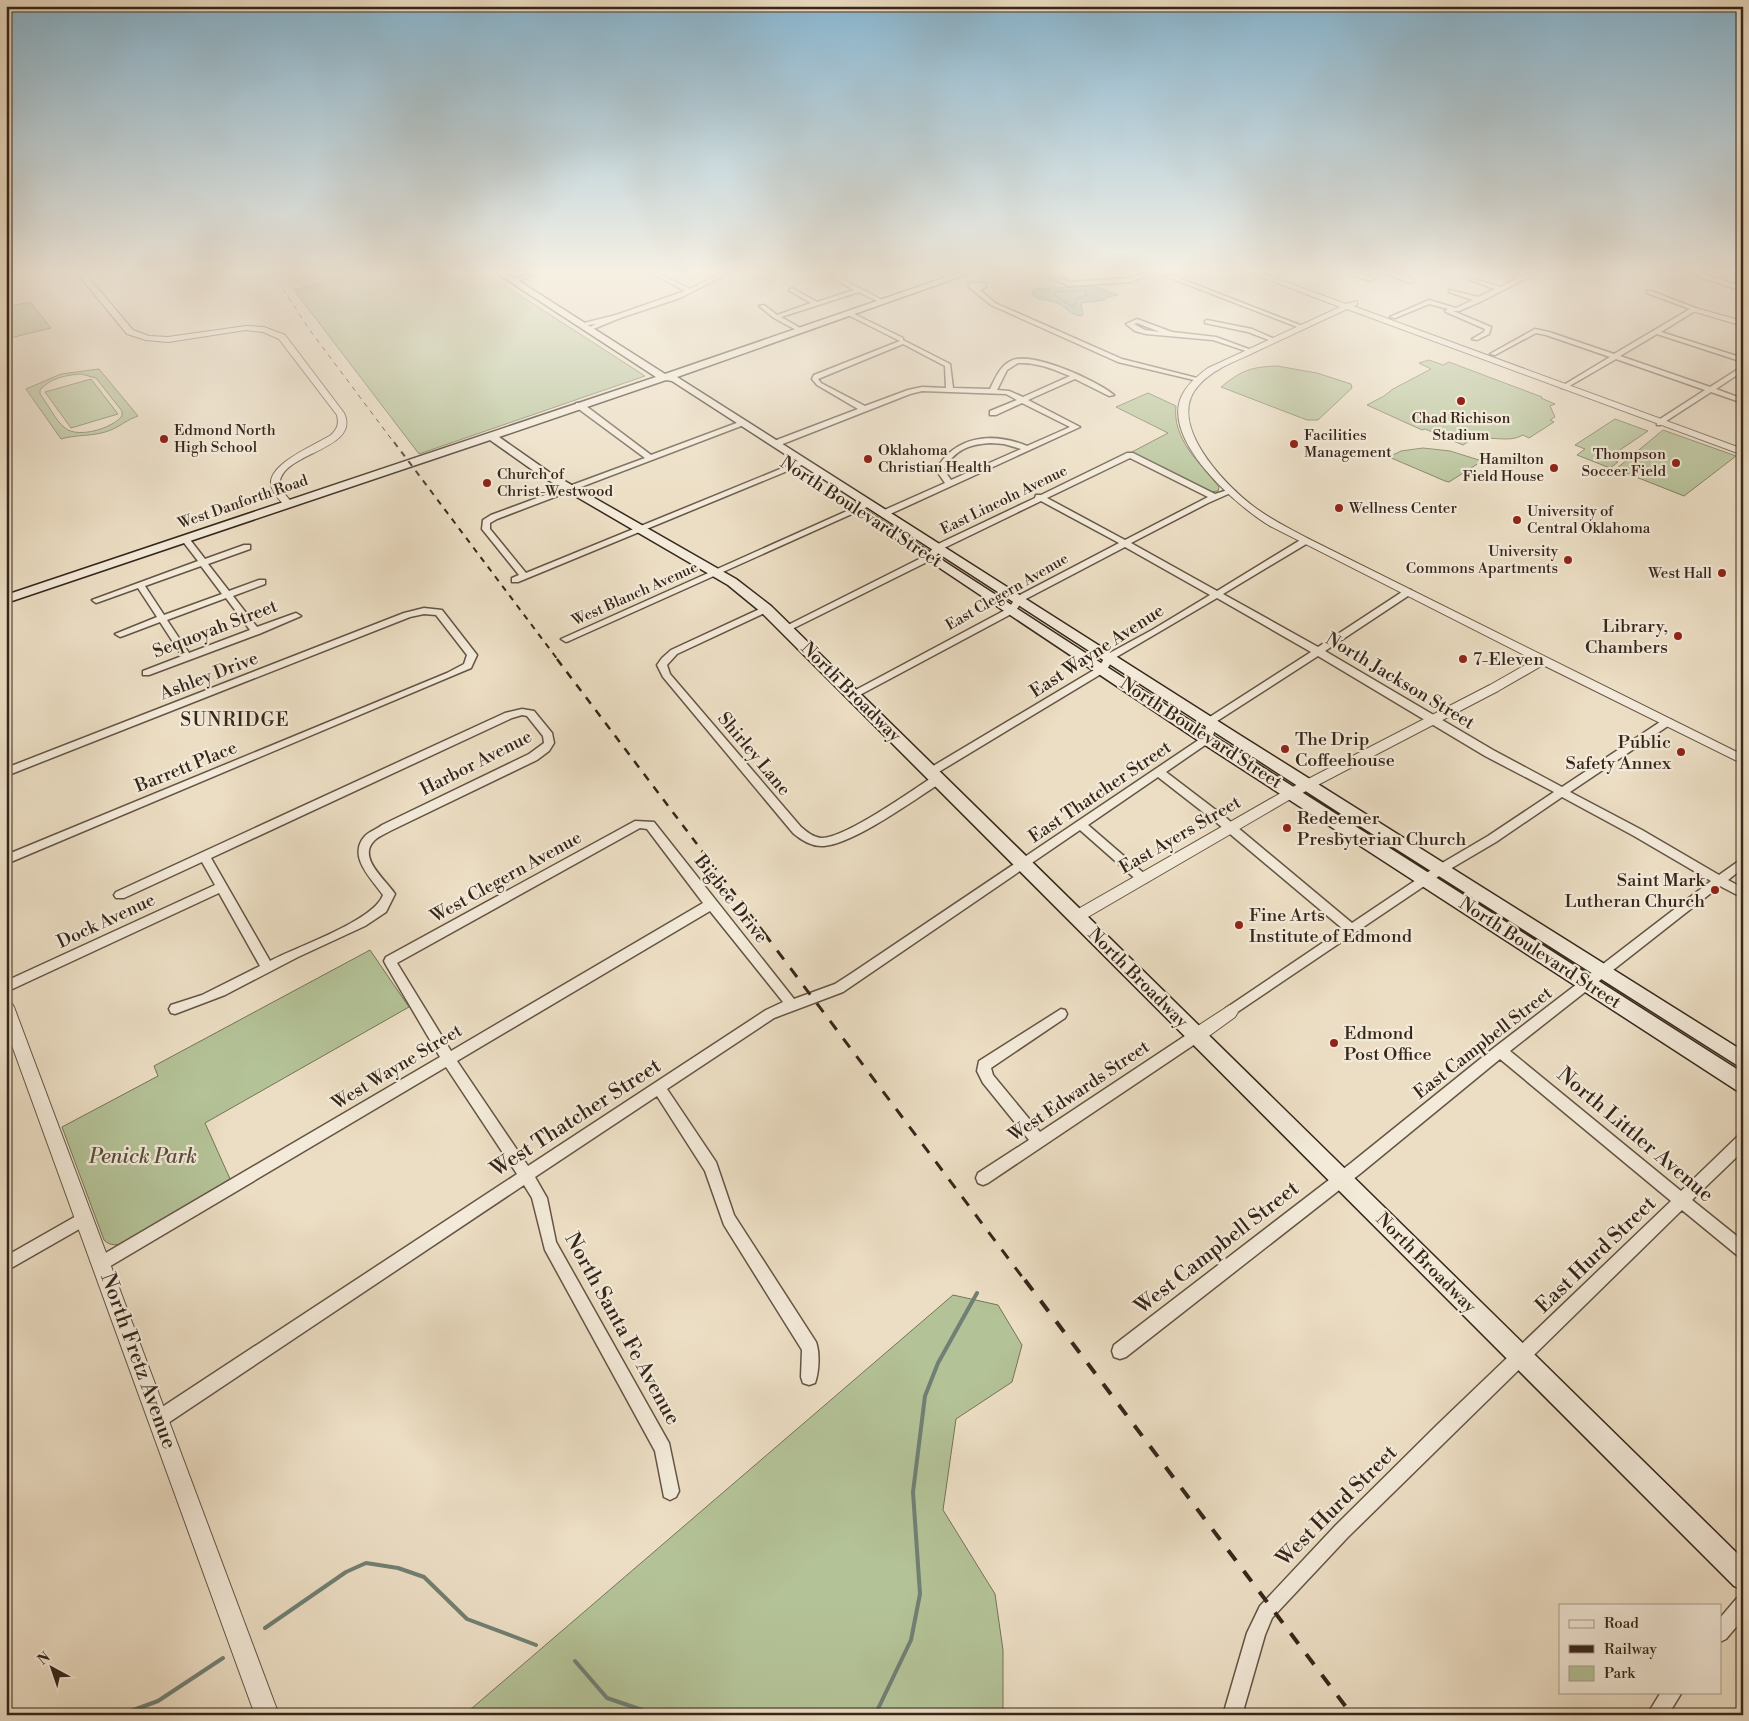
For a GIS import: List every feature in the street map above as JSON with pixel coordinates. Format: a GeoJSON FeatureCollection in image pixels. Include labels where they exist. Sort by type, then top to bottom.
{"type":"FeatureCollection","features":[{"type":"Feature","properties":{"kind":"main road","name":"North Boulevard Street"},"geometry":{"type":"LineString","coordinates":[[625,352],[664,377],[674,378],[745,423],[793,467],[858,509],[882,518],[1106,663],[1208,722],[1426,880],[1743,1084]]}},
{"type":"Feature","properties":{"kind":"main road","name":"West Danforth Road"},"geometry":{"type":"LineString","coordinates":[[6,599],[735,352]]}},
{"type":"Feature","properties":{"kind":"main road","name":"North Boulevard Street"},"geometry":{"type":"LineString","coordinates":[[664,377],[663,382],[732,428],[805,462],[870,504],[882,518]]}},
{"type":"Feature","properties":{"kind":"main road","name":"North Broadway"},"geometry":{"type":"LineString","coordinates":[[490,435],[521,458],[570,488],[744,590],[787,628],[1022,864],[1743,1577]]}},
{"type":"Feature","properties":{"kind":"main road","name":"North Boulevard Street"},"geometry":{"type":"LineString","coordinates":[[1106,663],[1207,738],[1441,868],[1743,1061]]}},
{"type":"Feature","properties":{"kind":"street"},"geometry":{"type":"LineString","coordinates":[[288,504],[277,492],[276,478],[280,472],[292,461],[328,442],[341,430],[343,423],[341,415],[294,352]]}},
{"type":"Feature","properties":{"kind":"street"},"geometry":{"type":"LineString","coordinates":[[864,409],[819,384],[815,379],[816,376],[874,352]]}},
{"type":"Feature","properties":{"kind":"street"},"geometry":{"type":"LineString","coordinates":[[924,352],[948,365],[950,389]]}},
{"type":"Feature","properties":{"kind":"street"},"geometry":{"type":"LineString","coordinates":[[1101,352],[1120,361],[1198,379]]}},
{"type":"Feature","properties":{"kind":"street"},"geometry":{"type":"LineString","coordinates":[[1248,352],[1211,370],[1198,379],[1183,402],[1182,414],[1185,430],[1196,450],[1231,491],[1264,518],[1305,541],[1743,760]]}},
{"type":"Feature","properties":{"kind":"street"},"geometry":{"type":"LineString","coordinates":[[1479,352],[1663,420],[1743,452]]}},
{"type":"Feature","properties":{"kind":"street"},"geometry":{"type":"LineString","coordinates":[[1488,352],[1567,385]]}},
{"type":"Feature","properties":{"kind":"street"},"geometry":{"type":"LineString","coordinates":[[1601,352],[1743,400]]}},
{"type":"Feature","properties":{"kind":"street"},"geometry":{"type":"LineString","coordinates":[[1567,385],[1622,352]]}},
{"type":"Feature","properties":{"kind":"street"},"geometry":{"type":"LineString","coordinates":[[1719,352],[1743,360]]}},
{"type":"Feature","properties":{"kind":"street"},"geometry":{"type":"LineString","coordinates":[[993,390],[1008,365],[1015,362],[1032,360],[1048,365],[1111,395]]}},
{"type":"Feature","properties":{"kind":"street"},"geometry":{"type":"LineString","coordinates":[[1663,420],[1743,368]]}},
{"type":"Feature","properties":{"kind":"street"},"geometry":{"type":"LineString","coordinates":[[993,413],[1074,377]]}},
{"type":"Feature","properties":{"kind":"street"},"geometry":{"type":"LineString","coordinates":[[774,448],[864,409],[915,391],[950,389],[1007,392],[1076,426],[950,484],[882,518]]}},
{"type":"Feature","properties":{"kind":"street"},"geometry":{"type":"LineString","coordinates":[[579,405],[650,458]]}},
{"type":"Feature","properties":{"kind":"street"},"geometry":{"type":"LineString","coordinates":[[1663,420],[1743,445]]}},
{"type":"Feature","properties":{"kind":"street"},"geometry":{"type":"LineString","coordinates":[[745,423],[494,517],[486,522],[486,529],[520,578],[805,462]]}},
{"type":"Feature","properties":{"kind":"street"},"geometry":{"type":"LineString","coordinates":[[950,484],[940,470],[943,461],[951,452],[968,444],[1005,440],[1027,449]]}},
{"type":"Feature","properties":{"kind":"street","name":"East Lincoln Avenue"},"geometry":{"type":"LineString","coordinates":[[787,628],[1040,498],[1130,455],[1214,497]]}},
{"type":"Feature","properties":{"kind":"street","name":"East Clegern Avenue"},"geometry":{"type":"LineString","coordinates":[[853,695],[1124,543],[1214,497],[1231,491]]}},
{"type":"Feature","properties":{"kind":"street","name":"North Jackson Street"},"geometry":{"type":"LineString","coordinates":[[1040,498],[1319,652],[1489,753],[1564,792],[1743,894]]}},
{"type":"Feature","properties":{"kind":"street","name":"West Blanch Avenue"},"geometry":{"type":"LineString","coordinates":[[566,639],[870,504]]}},
{"type":"Feature","properties":{"kind":"street"},"geometry":{"type":"LineString","coordinates":[[185,538],[256,632]]}},
{"type":"Feature","properties":{"kind":"street","name":"East Wayne Avenue"},"geometry":{"type":"LineString","coordinates":[[935,776],[1106,663],[1305,541]]}},
{"type":"Feature","properties":{"kind":"street"},"geometry":{"type":"LineString","coordinates":[[96,600],[247,547]]}},
{"type":"Feature","properties":{"kind":"street"},"geometry":{"type":"LineString","coordinates":[[120,634],[262,582]]}},
{"type":"Feature","properties":{"kind":"street"},"geometry":{"type":"LineString","coordinates":[[140,585],[188,658]]}},
{"type":"Feature","properties":{"kind":"street"},"geometry":{"type":"LineString","coordinates":[[1207,738],[1212,727],[1208,722],[1319,652],[1408,592]]}},
{"type":"Feature","properties":{"kind":"street","name":"Shirley Lane"},"geometry":{"type":"LineString","coordinates":[[766,609],[674,652],[662,665],[666,675],[797,830],[815,840],[824,842],[838,838],[935,776]]}},
{"type":"Feature","properties":{"kind":"street","name":"Ashley Drive"},"geometry":{"type":"LineString","coordinates":[[6,772],[407,615],[424,611]]}},
{"type":"Feature","properties":{"kind":"street","name":"Barrett Place"},"geometry":{"type":"LineString","coordinates":[[6,860],[468,666],[472,655],[439,612],[424,611]]}},
{"type":"Feature","properties":{"kind":"street","name":"Sequoyah Street"},"geometry":{"type":"LineString","coordinates":[[146,673],[296,616]]}},
{"type":"Feature","properties":{"kind":"street","name":"East Ayers Street"},"geometry":{"type":"LineString","coordinates":[[1076,917],[1300,789],[1433,718],[1494,688],[1542,660]]}},
{"type":"Feature","properties":{"kind":"street","name":"Harbor Avenue"},"geometry":{"type":"LineString","coordinates":[[120,895],[509,715],[522,712],[530,713],[548,735],[549,743],[534,757],[386,828],[369,840],[364,850],[365,860],[369,870],[389,894],[387,902],[381,910],[267,967],[221,993],[195,1004],[175,1009]]}},
{"type":"Feature","properties":{"kind":"street"},"geometry":{"type":"LineString","coordinates":[[1196,1036],[1441,868],[1492,839],[1667,722]]}},
{"type":"Feature","properties":{"kind":"street","name":"East Thatcher Street"},"geometry":{"type":"LineString","coordinates":[[1022,864],[1207,738]]}},
{"type":"Feature","properties":{"kind":"street"},"geometry":{"type":"LineString","coordinates":[[1158,772],[1230,828],[1352,930]]}},
{"type":"Feature","properties":{"kind":"street","name":"Bigbee Drive"},"geometry":{"type":"LineString","coordinates":[[639,824],[650,825],[785,995],[790,1004]]}},
{"type":"Feature","properties":{"kind":"street","name":"West Clegern Avenue"},"geometry":{"type":"LineString","coordinates":[[390,961],[639,824]]}},
{"type":"Feature","properties":{"kind":"street"},"geometry":{"type":"LineString","coordinates":[[1080,824],[1143,879]]}},
{"type":"Feature","properties":{"kind":"street"},"geometry":{"type":"LineString","coordinates":[[204,856],[267,967]]}},
{"type":"Feature","properties":{"kind":"street","name":"East Campbell Street"},"geometry":{"type":"LineString","coordinates":[[1340,1179],[1586,983],[1743,862]]}},
{"type":"Feature","properties":{"kind":"street","name":"West Thatcher Street"},"geometry":{"type":"LineString","coordinates":[[159,1419],[770,1014],[790,1004],[838,988],[1022,864]]}},
{"type":"Feature","properties":{"kind":"street","name":"Dock Avenue"},"geometry":{"type":"LineString","coordinates":[[6,987],[221,887]]}},
{"type":"Feature","properties":{"kind":"street","name":"West Wayne Street"},"geometry":{"type":"LineString","coordinates":[[102,1263],[711,904]]}},
{"type":"Feature","properties":{"kind":"street","name":"North Santa Fe Avenue"},"geometry":{"type":"LineString","coordinates":[[390,961],[448,1058],[526,1175],[541,1201],[550,1246],[662,1449],[670,1491]]}},
{"type":"Feature","properties":{"kind":"street","name":"North Fretz Avenue"},"geometry":{"type":"LineString","coordinates":[[6,1007],[102,1263],[267,1715]]}},
{"type":"Feature","properties":{"kind":"street"},"geometry":{"type":"LineString","coordinates":[[1038,1141],[988,1079],[984,1071],[984,1065],[1060,1014]]}},
{"type":"Feature","properties":{"kind":"street","name":"West Edwards Street"},"geometry":{"type":"LineString","coordinates":[[983,1178],[1196,1036]]}},
{"type":"Feature","properties":{"kind":"street","name":"North Littler Avenue"},"geometry":{"type":"LineString","coordinates":[[1500,1051],[1743,1251]]}},
{"type":"Feature","properties":{"kind":"street"},"geometry":{"type":"LineString","coordinates":[[659,1088],[711,1167],[729,1220],[810,1348],[809,1377]]}},
{"type":"Feature","properties":{"kind":"street","name":"East Hurd Street"},"geometry":{"type":"LineString","coordinates":[[1521,1357],[1743,1141]]}},
{"type":"Feature","properties":{"kind":"street","name":"West Campbell Street"},"geometry":{"type":"LineString","coordinates":[[1120,1351],[1340,1179]]}},
{"type":"Feature","properties":{"kind":"street"},"geometry":{"type":"LineString","coordinates":[[6,1264],[85,1218]]}},
{"type":"Feature","properties":{"kind":"street","name":"West Hurd Street"},"geometry":{"type":"LineString","coordinates":[[1232,1715],[1256,1633],[1266,1612],[1342,1532],[1521,1357]]}},
{"type":"Feature","properties":{"kind":"street"},"geometry":{"type":"LineString","coordinates":[[1722,1630],[1743,1604]]}},
{"type":"Feature","properties":{"kind":"street"},"geometry":{"type":"LineString","coordinates":[[1656,1715],[1672,1694]]}},
{"type":"Feature","properties":{"kind":"green space"},"geometry":{"type":"Polygon","coordinates":[[[341,352],[608,352],[645,376],[419,454],[341,352]]]}},
{"type":"Feature","properties":{"kind":"green space","name":"Chad Richison Stadium"},"geometry":{"type":"Polygon","coordinates":[[[1429,360],[1443,365],[1449,362],[1542,397],[1555,404],[1550,406],[1555,417],[1550,420],[1554,422],[1529,438],[1523,435],[1511,439],[1487,438],[1477,441],[1472,439],[1463,445],[1425,429],[1422,430],[1367,405],[1431,369],[1419,363],[1429,360]]]}},
{"type":"Feature","properties":{"kind":"green space"},"geometry":{"type":"Polygon","coordinates":[[[1277,366],[1317,373],[1351,384],[1352,388],[1318,420],[1307,420],[1221,387],[1247,371],[1260,367],[1277,366]]]}},
{"type":"Feature","properties":{"kind":"green space"},"geometry":{"type":"Polygon","coordinates":[[[99,369],[138,416],[105,432],[61,439],[26,389],[61,374],[99,369]],[[81,374],[65,376],[54,380],[40,390],[40,394],[65,428],[78,432],[95,431],[111,424],[122,416],[122,411],[96,378],[81,374]]]}},
{"type":"Feature","properties":{"kind":"green space"},"geometry":{"type":"Polygon","coordinates":[[[91,379],[118,414],[71,428],[45,392],[91,379]]]}},
{"type":"Feature","properties":{"kind":"green space"},"geometry":{"type":"Polygon","coordinates":[[[1148,393],[1176,406],[1178,429],[1183,440],[1196,460],[1219,487],[1218,491],[1209,492],[1130,453],[1168,433],[1116,407],[1148,393]]]}},
{"type":"Feature","properties":{"kind":"green space"},"geometry":{"type":"Polygon","coordinates":[[[1615,419],[1648,431],[1608,458],[1618,462],[1610,468],[1577,455],[1585,449],[1575,445],[1615,419]]]}},
{"type":"Feature","properties":{"kind":"green space","name":"Thompson Soccer Field"},"geometry":{"type":"Polygon","coordinates":[[[1663,430],[1736,456],[1684,496],[1616,469],[1663,430]]]}},
{"type":"Feature","properties":{"kind":"green space"},"geometry":{"type":"Polygon","coordinates":[[[1423,448],[1450,451],[1482,461],[1449,482],[1389,457],[1401,451],[1423,448]]]}},
{"type":"Feature","properties":{"kind":"green space","name":"Penick Park"},"geometry":{"type":"Polygon","coordinates":[[[370,950],[409,1007],[205,1123],[231,1181],[126,1242],[115,1245],[109,1244],[104,1240],[62,1127],[158,1076],[154,1066],[370,950]]]}},
{"type":"Feature","properties":{"kind":"green space"},"geometry":{"type":"Polygon","coordinates":[[[953,1295],[998,1305],[1022,1345],[1012,1382],[956,1419],[943,1510],[995,1594],[1003,1650],[1003,1715],[464,1715],[953,1295]]]}},
{"type":"Feature","properties":{"kind":"waterway"},"geometry":{"type":"LineString","coordinates":[[875,1715],[911,1640],[920,1594],[913,1492],[925,1396],[938,1363],[977,1293]]}},
{"type":"Feature","properties":{"kind":"waterway"},"geometry":{"type":"LineString","coordinates":[[265,1628],[346,1572],[366,1563],[398,1568],[424,1577],[467,1619],[536,1645]]}},
{"type":"Feature","properties":{"kind":"waterway"},"geometry":{"type":"LineString","coordinates":[[120,1715],[158,1701],[223,1658]]}},
{"type":"Feature","properties":{"kind":"waterway"},"geometry":{"type":"LineString","coordinates":[[575,1661],[607,1698],[657,1715]]}},
{"type":"Feature","properties":{"kind":"railway"},"geometry":{"type":"LineString","coordinates":[[326,352],[395,444]]}},
{"type":"Feature","properties":{"kind":"railway"},"geometry":{"type":"LineString","coordinates":[[394,442],[558,660]]}},
{"type":"Feature","properties":{"kind":"railway"},"geometry":{"type":"LineString","coordinates":[[557,659],[765,934]]}},
{"type":"Feature","properties":{"kind":"railway"},"geometry":{"type":"LineString","coordinates":[[764,933],[1026,1282]]}},
{"type":"Feature","properties":{"kind":"railway"},"geometry":{"type":"LineString","coordinates":[[1025,1280],[1352,1715]]}},
{"type":"Feature","properties":{"kind":"place","name":"Chad Richison Stadium"},"geometry":{"type":"Point","coordinates":[1461,401]}},
{"type":"Feature","properties":{"kind":"place","name":"Edmond North High School"},"geometry":{"type":"Point","coordinates":[164,439]}},
{"type":"Feature","properties":{"kind":"place","name":"Facilities Management"},"geometry":{"type":"Point","coordinates":[1294,444]}},
{"type":"Feature","properties":{"kind":"place","name":"Oklahoma Christian Health"},"geometry":{"type":"Point","coordinates":[868,459]}},
{"type":"Feature","properties":{"kind":"place","name":"Thompson Soccer Field"},"geometry":{"type":"Point","coordinates":[1676,463]}},
{"type":"Feature","properties":{"kind":"place","name":"Hamilton Field House"},"geometry":{"type":"Point","coordinates":[1554,468]}},
{"type":"Feature","properties":{"kind":"place","name":"Church of Christ-Westwood"},"geometry":{"type":"Point","coordinates":[487,483]}},
{"type":"Feature","properties":{"kind":"place","name":"Wellness Center"},"geometry":{"type":"Point","coordinates":[1339,508]}},
{"type":"Feature","properties":{"kind":"place","name":"University of Central Oklahoma"},"geometry":{"type":"Point","coordinates":[1517,520]}},
{"type":"Feature","properties":{"kind":"place","name":"University Commons Apartments"},"geometry":{"type":"Point","coordinates":[1568,560]}},
{"type":"Feature","properties":{"kind":"place","name":"West Hall"},"geometry":{"type":"Point","coordinates":[1722,573]}},
{"type":"Feature","properties":{"kind":"place","name":"Library, Chambers"},"geometry":{"type":"Point","coordinates":[1678,636]}},
{"type":"Feature","properties":{"kind":"place","name":"7-Eleven"},"geometry":{"type":"Point","coordinates":[1463,659]}},
{"type":"Feature","properties":{"kind":"place","name":"The Drip Coffeehouse"},"geometry":{"type":"Point","coordinates":[1285,749]}},
{"type":"Feature","properties":{"kind":"place","name":"Public Safety Annex"},"geometry":{"type":"Point","coordinates":[1681,752]}},
{"type":"Feature","properties":{"kind":"place","name":"Redeemer Presbyterian Church"},"geometry":{"type":"Point","coordinates":[1287,828]}},
{"type":"Feature","properties":{"kind":"place","name":"Saint Mark Lutheran Church"},"geometry":{"type":"Point","coordinates":[1715,890]}},
{"type":"Feature","properties":{"kind":"place","name":"Fine Arts Institute of Edmond"},"geometry":{"type":"Point","coordinates":[1239,925]}},
{"type":"Feature","properties":{"kind":"place","name":"Edmond Post Office"},"geometry":{"type":"Point","coordinates":[1334,1043]}},
{"type":"Feature","properties":{"kind":"district","name":"SUNRIDGE"},"geometry":{"type":"Point","coordinates":[235,720]}}]}
